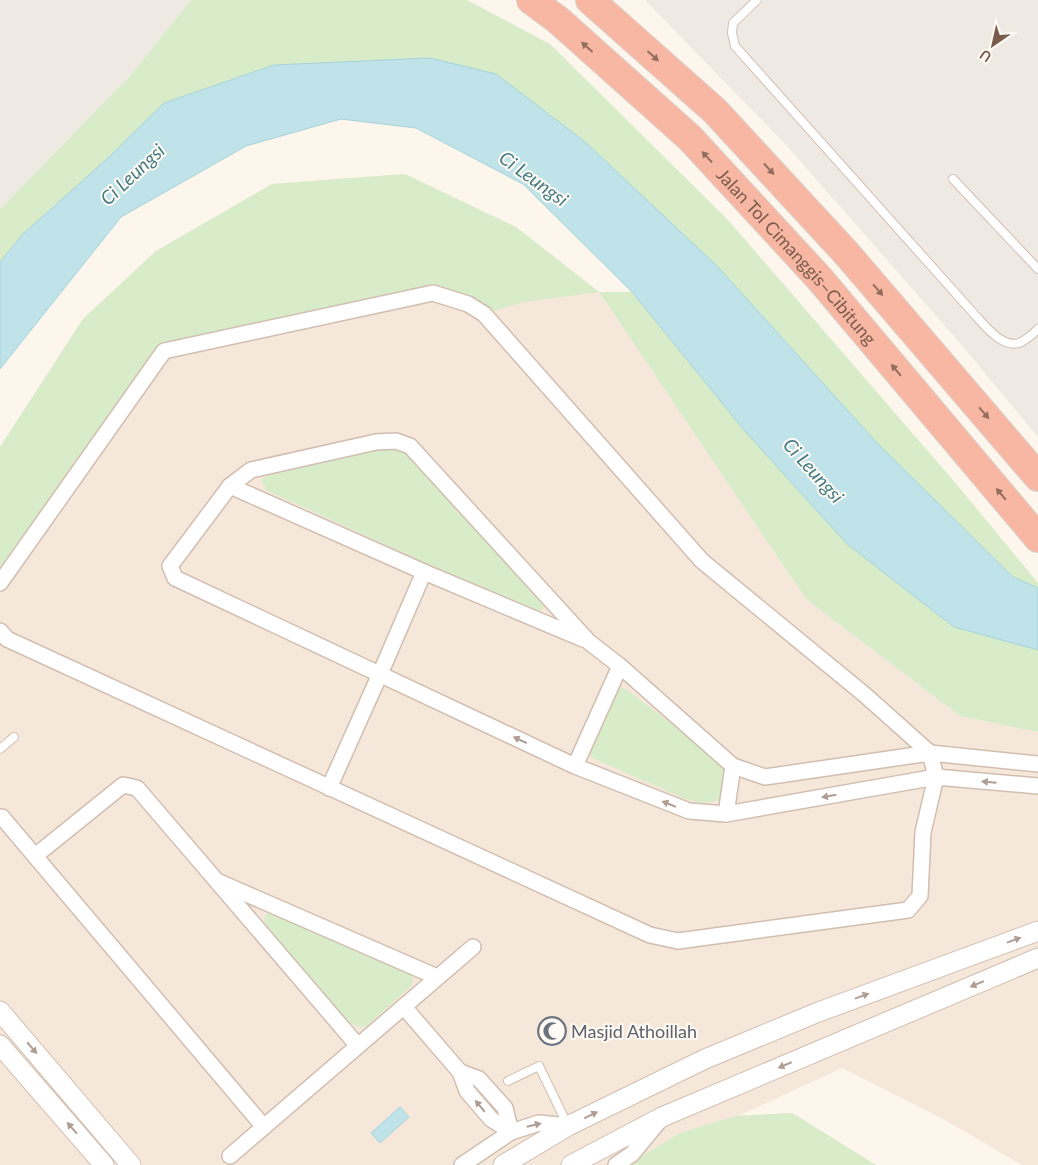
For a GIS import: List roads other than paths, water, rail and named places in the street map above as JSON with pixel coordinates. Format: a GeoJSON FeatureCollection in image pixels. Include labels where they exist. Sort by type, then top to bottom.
{"type":"FeatureCollection","features":[{"type":"Feature","properties":{"kind":"highway","name":"Jalan Tol Cimanggis–Cibitung"},"geometry":{"type":"LineString","coordinates":[[531,0],[558,20],[690,138],[819,278],[1035,535]]}},
{"type":"Feature","properties":{"kind":"highway"},"geometry":{"type":"LineString","coordinates":[[590,0],[715,112],[847,254],[1038,477]]}},
{"type":"Feature","properties":{"kind":"street"},"geometry":{"type":"LineString","coordinates":[[0,583],[164,351],[432,293],[468,304],[484,314],[702,561],[865,695],[930,753],[936,777],[923,832],[920,896],[908,910],[678,941],[650,935],[7,639],[0,631]]}},
{"type":"Feature","properties":{"kind":"street"},"geometry":{"type":"LineString","coordinates":[[1038,764],[930,753],[765,777],[734,766],[620,666],[589,642],[410,446],[396,440],[376,442],[251,470],[230,486],[170,566],[175,578],[575,766],[689,811],[726,814],[936,777],[1038,786]]}},
{"type":"Feature","properties":{"kind":"street"},"geometry":{"type":"LineString","coordinates":[[230,486],[424,572],[589,642]]}},
{"type":"Feature","properties":{"kind":"street"},"geometry":{"type":"LineString","coordinates":[[329,788],[424,572]]}},
{"type":"Feature","properties":{"kind":"street"},"geometry":{"type":"LineString","coordinates":[[575,766],[620,666]]}},
{"type":"Feature","properties":{"kind":"street"},"geometry":{"type":"LineString","coordinates":[[726,814],[734,766]]}},
{"type":"Feature","properties":{"kind":"street"},"geometry":{"type":"LineString","coordinates":[[34,856],[123,784],[136,788],[358,1046]]}},
{"type":"Feature","properties":{"kind":"street"},"geometry":{"type":"LineString","coordinates":[[2,818],[264,1127]]}},
{"type":"Feature","properties":{"kind":"street"},"geometry":{"type":"LineString","coordinates":[[214,880],[437,977]]}},
{"type":"Feature","properties":{"kind":"street"},"geometry":{"type":"LineString","coordinates":[[503,1165],[568,1126],[705,1059],[816,1013],[1038,931]]}},
{"type":"Feature","properties":{"kind":"street"},"geometry":{"type":"LineString","coordinates":[[230,1156],[473,947]]}},
{"type":"Feature","properties":{"kind":"street"},"geometry":{"type":"LineString","coordinates":[[571,1165],[662,1117],[1038,958]]}},
{"type":"Feature","properties":{"kind":"street"},"geometry":{"type":"LineString","coordinates":[[404,1006],[460,1072],[467,1091],[491,1119],[511,1132]]}},
{"type":"Feature","properties":{"kind":"street"},"geometry":{"type":"LineString","coordinates":[[0,1011],[131,1165]]}},
{"type":"Feature","properties":{"kind":"street"},"geometry":{"type":"LineString","coordinates":[[0,1045],[104,1165]]}},
{"type":"Feature","properties":{"kind":"street"},"geometry":{"type":"LineString","coordinates":[[616,1165],[632,1154],[662,1117]]}},
{"type":"Feature","properties":{"kind":"street"},"geometry":{"type":"LineString","coordinates":[[462,1165],[511,1132],[539,1123],[568,1126]]}},
{"type":"Feature","properties":{"kind":"lane"},"geometry":{"type":"LineString","coordinates":[[757,0],[733,22],[734,46],[974,315],[998,338],[1012,344],[1017,344],[1038,328]]}},
{"type":"Feature","properties":{"kind":"lane"},"geometry":{"type":"LineString","coordinates":[[953,179],[1038,269]]}},
{"type":"Feature","properties":{"kind":"lane"},"geometry":{"type":"LineString","coordinates":[[0,749],[14,737]]}},
{"type":"Feature","properties":{"kind":"lane"},"geometry":{"type":"LineString","coordinates":[[508,1080],[539,1066],[568,1126]]}},
{"type":"Feature","properties":{"kind":"water","name":"Ci Leungsi"},"geometry":{"type":"Polygon","coordinates":[[[430,58],[496,74],[584,141],[717,266],[878,444],[1013,577],[1038,588],[1038,650],[954,627],[847,544],[744,430],[632,292],[523,184],[416,128],[341,119],[246,146],[121,217],[0,369],[0,262],[22,235],[109,157],[164,103],[274,65],[430,58]]]}},
{"type":"Feature","properties":{"kind":"water"},"geometry":{"type":"Polygon","coordinates":[[[400,1107],[409,1117],[380,1143],[371,1133],[400,1107]]]}},
{"type":"Feature","properties":{"kind":"place","name":"Masjid Athoillah"},"geometry":{"type":"Point","coordinates":[552,1031]}}]}
